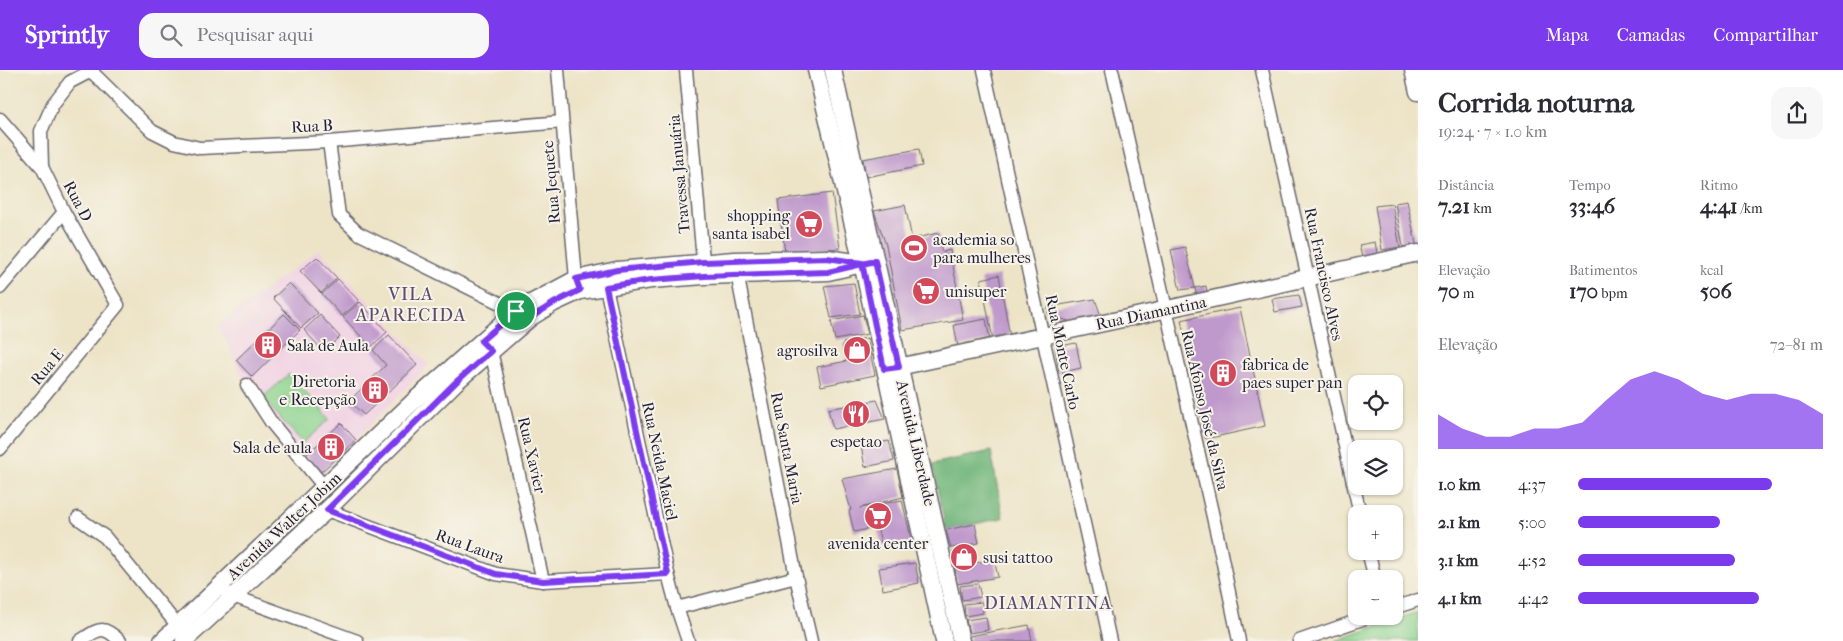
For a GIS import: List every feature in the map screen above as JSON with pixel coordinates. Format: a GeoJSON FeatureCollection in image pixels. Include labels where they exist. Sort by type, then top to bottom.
{"type":"FeatureCollection","features":[{"type":"Feature","properties":{"kind":"main road","name":"Avenida Liberdade"},"geometry":{"type":"LineString","coordinates":[[816,70],[849,182],[868,262],[891,368],[944,641]]}},
{"type":"Feature","properties":{"kind":"main road","name":"Avenida Liberdade"},"geometry":{"type":"LineString","coordinates":[[833,70],[849,182]]}},
{"type":"Feature","properties":{"kind":"main road"},"geometry":{"type":"LineString","coordinates":[[1413,70],[1418,92]]}},
{"type":"Feature","properties":{"kind":"main road","name":"Rua Diamantina"},"geometry":{"type":"LineString","coordinates":[[891,368],[1308,279],[1418,253]]}},
{"type":"Feature","properties":{"kind":"main road","name":"Avenida Walter Jobim"},"geometry":{"type":"LineString","coordinates":[[186,636],[219,587],[416,400],[486,346],[523,314],[578,285],[617,270],[736,268],[827,258],[868,262]]}},
{"type":"Feature","properties":{"kind":"main road","name":"Avenida Walter Jobim"},"geometry":{"type":"LineString","coordinates":[[578,285],[606,287],[704,269]]}},
{"type":"Feature","properties":{"kind":"main road","name":"Avenida Walter Jobim"},"geometry":{"type":"LineString","coordinates":[[162,641],[186,636],[233,596],[327,510],[450,389],[486,346]]}},
{"type":"Feature","properties":{"kind":"main road","name":"Avenida Liberdade"},"geometry":{"type":"LineString","coordinates":[[891,368],[961,641]]}},
{"type":"Feature","properties":{"kind":"street","name":"Rua Jequete"},"geometry":{"type":"LineString","coordinates":[[558,70],[578,285]]}},
{"type":"Feature","properties":{"kind":"street","name":"Travessa Januária"},"geometry":{"type":"LineString","coordinates":[[686,70],[704,269]]}},
{"type":"Feature","properties":{"kind":"street","name":"Rua Monte Carlo"},"geometry":{"type":"LineString","coordinates":[[984,70],[1110,641]]}},
{"type":"Feature","properties":{"kind":"street","name":"Rua Afonso José da Silva"},"geometry":{"type":"LineString","coordinates":[[1112,70],[1216,530],[1239,641]]}},
{"type":"Feature","properties":{"kind":"street","name":"Rua Francisco Alves"},"geometry":{"type":"LineString","coordinates":[[1262,70],[1358,505]]}},
{"type":"Feature","properties":{"kind":"street","name":"Rua B"},"geometry":{"type":"LineString","coordinates":[[92,71],[152,131],[174,142],[200,148],[329,142],[562,122]]}},
{"type":"Feature","properties":{"kind":"street"},"geometry":{"type":"LineString","coordinates":[[42,167],[41,131],[53,104],[70,82],[92,71]]}},
{"type":"Feature","properties":{"kind":"street","name":"Rua D"},"geometry":{"type":"LineString","coordinates":[[0,119],[42,167],[64,212],[118,305]]}},
{"type":"Feature","properties":{"kind":"street"},"geometry":{"type":"LineString","coordinates":[[329,142],[339,215],[358,233],[523,314]]}},
{"type":"Feature","properties":{"kind":"street"},"geometry":{"type":"LineString","coordinates":[[0,288],[64,212]]}},
{"type":"Feature","properties":{"kind":"street","name":"Rua Santa Maria"},"geometry":{"type":"LineString","coordinates":[[736,268],[796,577],[811,641]]}},
{"type":"Feature","properties":{"kind":"street","name":"Rua Neida Maciel"},"geometry":{"type":"LineString","coordinates":[[606,287],[668,574],[688,641]]}},
{"type":"Feature","properties":{"kind":"street","name":"Rua E"},"geometry":{"type":"LineString","coordinates":[[0,448],[118,305]]}},
{"type":"Feature","properties":{"kind":"street","name":"Rua Xavier"},"geometry":{"type":"LineString","coordinates":[[486,346],[543,581]]}},
{"type":"Feature","properties":{"kind":"street"},"geometry":{"type":"LineString","coordinates":[[247,386],[271,422],[324,488]]}},
{"type":"Feature","properties":{"kind":"street","name":"Rua Laura"},"geometry":{"type":"LineString","coordinates":[[327,510],[496,574],[543,581],[668,574]]}},
{"type":"Feature","properties":{"kind":"street"},"geometry":{"type":"LineString","coordinates":[[78,518],[105,537],[134,570],[186,636]]}},
{"type":"Feature","properties":{"kind":"street"},"geometry":{"type":"LineString","coordinates":[[677,608],[796,577]]}},
{"type":"Feature","properties":{"kind":"street"},"geometry":{"type":"LineString","coordinates":[[219,587],[233,596],[357,641]]}},
{"type":"Feature","properties":{"kind":"street"},"geometry":{"type":"LineString","coordinates":[[1403,605],[1418,600]]}},
{"type":"Feature","properties":{"kind":"street"},"geometry":{"type":"LineString","coordinates":[[1299,641],[1348,624]]}},
{"type":"Feature","properties":{"kind":"street"},"geometry":{"type":"LineString","coordinates":[[80,641],[103,629],[109,630],[120,641]]}},
{"type":"Feature","properties":{"kind":"shaded area"},"geometry":{"type":"Polygon","coordinates":[[[319,249],[429,365],[315,481],[255,406],[219,325],[319,249]]]}},
{"type":"Feature","properties":{"kind":"green space"},"geometry":{"type":"Polygon","coordinates":[[[289,374],[330,419],[303,443],[262,398],[289,374]]]}},
{"type":"Feature","properties":{"kind":"green space"},"geometry":{"type":"Polygon","coordinates":[[[991,451],[1003,518],[946,530],[932,464],[991,451]]]}},
{"type":"Feature","properties":{"kind":"green space"},"geometry":{"type":"Polygon","coordinates":[[[1418,612],[1418,641],[1335,641],[1381,625],[1403,625],[1403,617],[1418,612]]]}},
{"type":"Feature","properties":{"kind":"building"},"geometry":{"type":"Polygon","coordinates":[[[919,149],[922,166],[866,177],[863,159],[919,149]]]}},
{"type":"Feature","properties":{"kind":"building","name":"shopping santa isabel"},"geometry":{"type":"Polygon","coordinates":[[[832,193],[840,248],[785,253],[778,200],[832,193]]]}},
{"type":"Feature","properties":{"kind":"building"},"geometry":{"type":"Polygon","coordinates":[[[1407,201],[1416,244],[1403,247],[1395,203],[1407,201]]]}},
{"type":"Feature","properties":{"kind":"building"},"geometry":{"type":"Polygon","coordinates":[[[1392,204],[1400,247],[1382,250],[1375,206],[1392,204]]]}},
{"type":"Feature","properties":{"kind":"building","name":"unisuper"},"geometry":{"type":"Polygon","coordinates":[[[905,205],[912,239],[938,233],[942,252],[950,250],[963,320],[902,330],[886,245],[874,211],[905,205]]]}},
{"type":"Feature","properties":{"kind":"building"},"geometry":{"type":"Polygon","coordinates":[[[1375,242],[1377,253],[1362,257],[1359,245],[1375,242]]]}},
{"type":"Feature","properties":{"kind":"building"},"geometry":{"type":"Polygon","coordinates":[[[1185,247],[1195,288],[1180,290],[1171,250],[1185,247]]]}},
{"type":"Feature","properties":{"kind":"building","name":"Sala de aula"},"geometry":{"type":"Polygon","coordinates":[[[317,257],[337,278],[321,293],[300,271],[317,257]]]}},
{"type":"Feature","properties":{"kind":"building"},"geometry":{"type":"Polygon","coordinates":[[[999,275],[1010,337],[993,340],[981,279],[999,275]]]}},
{"type":"Feature","properties":{"kind":"building","name":"Sala de aula"},"geometry":{"type":"Polygon","coordinates":[[[338,279],[359,301],[342,316],[322,294],[338,279]]]}},
{"type":"Feature","properties":{"kind":"building","name":"Sala de aula"},"geometry":{"type":"Polygon","coordinates":[[[289,283],[318,313],[301,328],[273,298],[289,283]]]}},
{"type":"Feature","properties":{"kind":"building"},"geometry":{"type":"Polygon","coordinates":[[[854,283],[860,314],[831,318],[824,286],[854,283]]]}},
{"type":"Feature","properties":{"kind":"building"},"geometry":{"type":"Polygon","coordinates":[[[1206,286],[1208,297],[1197,299],[1195,288],[1206,286]]]}},
{"type":"Feature","properties":{"kind":"building"},"geometry":{"type":"Polygon","coordinates":[[[1299,295],[1302,307],[1275,312],[1272,299],[1299,295]]]}},
{"type":"Feature","properties":{"kind":"building"},"geometry":{"type":"Polygon","coordinates":[[[1095,299],[1101,316],[1071,322],[1048,314],[1048,307],[1095,299]]]}},
{"type":"Feature","properties":{"kind":"building","name":"Sala de aula"},"geometry":{"type":"Polygon","coordinates":[[[360,302],[387,332],[371,347],[343,317],[360,302]]]}},
{"type":"Feature","properties":{"kind":"building","name":"fabrica de paes super pan"},"geometry":{"type":"Polygon","coordinates":[[[1240,308],[1265,426],[1206,439],[1181,320],[1240,308]]]}},
{"type":"Feature","properties":{"kind":"building","name":"Sala de Aula"},"geometry":{"type":"Polygon","coordinates":[[[284,314],[300,330],[252,377],[236,360],[284,314]]]}},
{"type":"Feature","properties":{"kind":"building","name":"Sala de aula"},"geometry":{"type":"Polygon","coordinates":[[[320,315],[340,337],[324,352],[304,330],[320,315]]]}},
{"type":"Feature","properties":{"kind":"building"},"geometry":{"type":"Polygon","coordinates":[[[863,315],[868,334],[835,340],[831,321],[863,315]]]}},
{"type":"Feature","properties":{"kind":"building"},"geometry":{"type":"Polygon","coordinates":[[[986,319],[990,340],[958,347],[954,325],[986,319]]]}},
{"type":"Feature","properties":{"kind":"building"},"geometry":{"type":"Polygon","coordinates":[[[389,335],[417,365],[364,415],[349,401],[386,365],[373,350],[389,335]]]}},
{"type":"Feature","properties":{"kind":"building"},"geometry":{"type":"Polygon","coordinates":[[[867,338],[875,375],[821,386],[817,367],[847,361],[843,343],[867,338]]]}},
{"type":"Feature","properties":{"kind":"building"},"geometry":{"type":"Polygon","coordinates":[[[1076,343],[1081,368],[1059,373],[1055,347],[1076,343]]]}},
{"type":"Feature","properties":{"kind":"building","name":"espetao"},"geometry":{"type":"Polygon","coordinates":[[[877,400],[885,419],[833,429],[828,409],[877,400]]]}},
{"type":"Feature","properties":{"kind":"building","name":"Sala de aula"},"geometry":{"type":"Polygon","coordinates":[[[341,423],[356,440],[321,472],[306,455],[341,423]]]}},
{"type":"Feature","properties":{"kind":"building"},"geometry":{"type":"Polygon","coordinates":[[[889,441],[894,461],[865,467],[861,446],[889,441]]]}},
{"type":"Feature","properties":{"kind":"building"},"geometry":{"type":"Polygon","coordinates":[[[897,469],[903,497],[860,508],[902,500],[912,542],[882,546],[877,527],[854,532],[849,511],[851,510],[842,479],[897,469]]]}},
{"type":"Feature","properties":{"kind":"building"},"geometry":{"type":"Polygon","coordinates":[[[975,524],[979,543],[951,548],[946,530],[975,524]]]}},
{"type":"Feature","properties":{"kind":"building"},"geometry":{"type":"Polygon","coordinates":[[[972,547],[975,563],[994,559],[998,577],[957,584],[953,551],[972,547]]]}},
{"type":"Feature","properties":{"kind":"building"},"geometry":{"type":"Polygon","coordinates":[[[915,563],[919,583],[883,590],[879,568],[915,563]]]}},
{"type":"Feature","properties":{"kind":"building"},"geometry":{"type":"Polygon","coordinates":[[[978,584],[981,597],[962,600],[960,586],[978,584]]]}},
{"type":"Feature","properties":{"kind":"building"},"geometry":{"type":"Polygon","coordinates":[[[982,602],[983,613],[965,616],[964,604],[982,602]]]}},
{"type":"Feature","properties":{"kind":"building"},"geometry":{"type":"Polygon","coordinates":[[[986,617],[988,630],[969,633],[966,620],[986,617]]]}},
{"type":"Feature","properties":{"kind":"building"},"geometry":{"type":"Polygon","coordinates":[[[1029,625],[1032,641],[970,641],[969,636],[1029,625]]]}},
{"type":"Feature","properties":{"kind":"place","name":"shopping santa isabel"},"geometry":{"type":"Point","coordinates":[809,224]}},
{"type":"Feature","properties":{"kind":"place","name":"academia so para mulheres"},"geometry":{"type":"Point","coordinates":[914,248]}},
{"type":"Feature","properties":{"kind":"place","name":"unisuper"},"geometry":{"type":"Point","coordinates":[926,291]}},
{"type":"Feature","properties":{"kind":"place","name":"Sala de Aula"},"geometry":{"type":"Point","coordinates":[268,345]}},
{"type":"Feature","properties":{"kind":"place","name":"agrosilva"},"geometry":{"type":"Point","coordinates":[857,350]}},
{"type":"Feature","properties":{"kind":"place","name":"fabrica de paes super pan"},"geometry":{"type":"Point","coordinates":[1223,373]}},
{"type":"Feature","properties":{"kind":"place","name":"Diretoria e Recepção"},"geometry":{"type":"Point","coordinates":[375,390]}},
{"type":"Feature","properties":{"kind":"place","name":"espetao"},"geometry":{"type":"Point","coordinates":[856,414]}},
{"type":"Feature","properties":{"kind":"place","name":"Sala de aula"},"geometry":{"type":"Point","coordinates":[331,447]}},
{"type":"Feature","properties":{"kind":"place","name":"avenida center"},"geometry":{"type":"Point","coordinates":[878,516]}},
{"type":"Feature","properties":{"kind":"place","name":"susi tattoo"},"geometry":{"type":"Point","coordinates":[964,557]}},
{"type":"Feature","properties":{"kind":"district","name":"VILA APARECIDA"},"geometry":{"type":"Point","coordinates":[411,304]}},
{"type":"Feature","properties":{"kind":"district","name":"DIAMANTINA"},"geometry":{"type":"Point","coordinates":[1048,603]}},
{"type":"Feature","properties":{"kind":"route"},"geometry":{"type":"LineString","coordinates":[[516,311],[481,341],[491,351],[456,382],[327,510],[496,574],[543,581],[668,574],[606,287],[651,280],[704,276],[828,272],[862,263],[875,261],[899,367],[884,369],[862,263],[827,258],[734,260],[617,270],[576,279],[580,290],[530,318],[516,311]]}}]}
